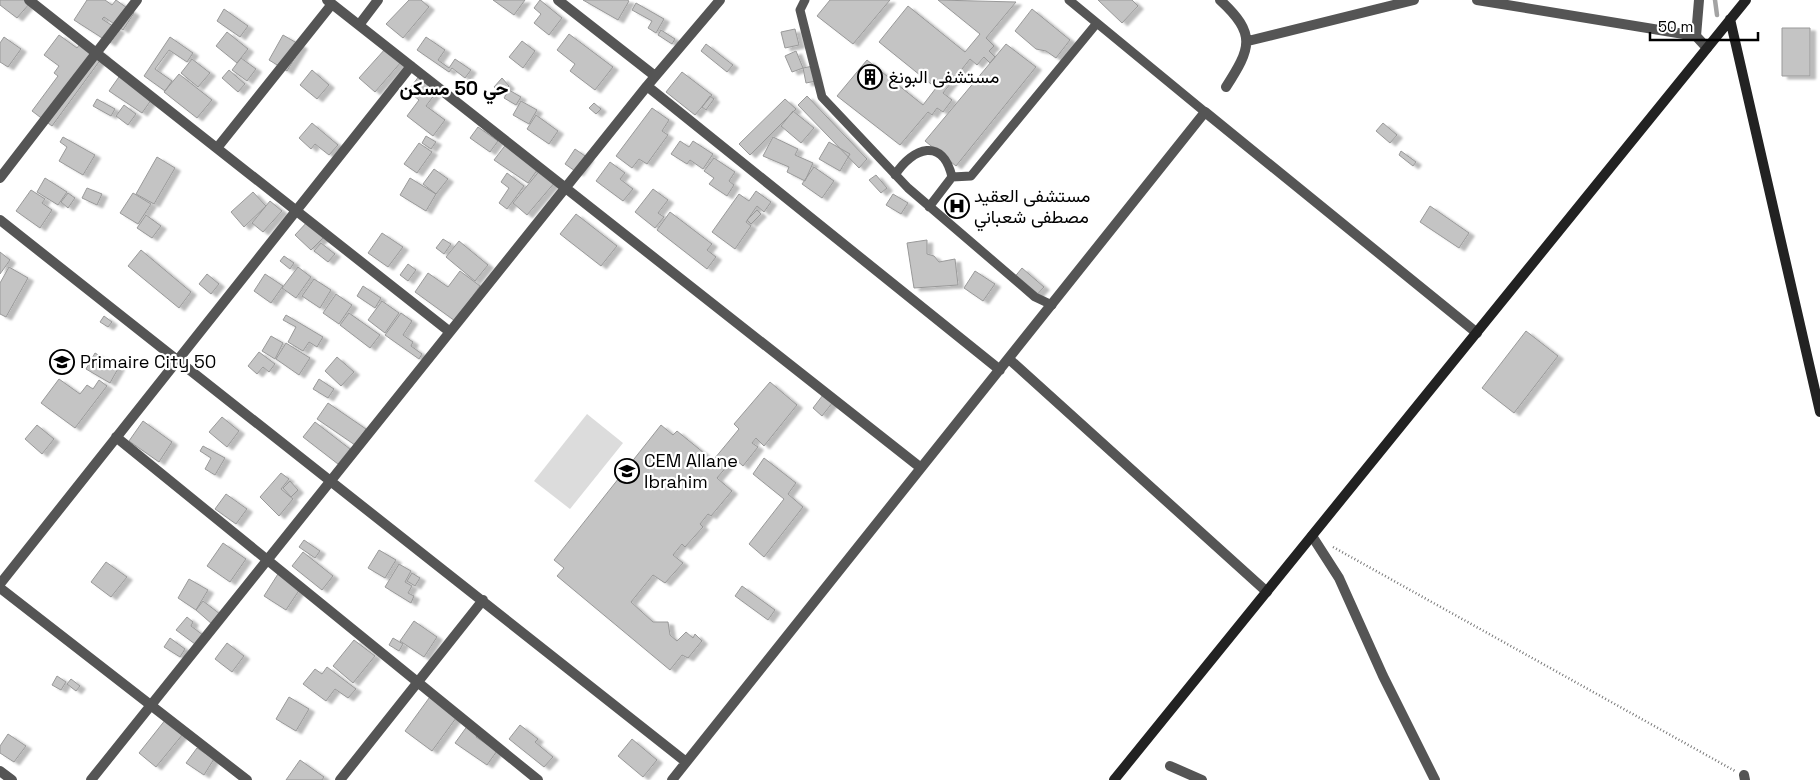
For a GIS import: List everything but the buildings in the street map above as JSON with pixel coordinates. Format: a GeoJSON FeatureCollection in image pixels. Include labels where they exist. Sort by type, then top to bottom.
{"type":"FeatureCollection","features":[{"type":"Feature","properties":{"kind":"main road"},"geometry":{"type":"LineString","coordinates":[[1114,780],[1746,0]]}},
{"type":"Feature","properties":{"kind":"main road"},"geometry":{"type":"LineString","coordinates":[[1730,19],[1820,412]]}},
{"type":"Feature","properties":{"kind":"street"},"geometry":{"type":"LineString","coordinates":[[29,0],[450,332]]}},
{"type":"Feature","properties":{"kind":"street"},"geometry":{"type":"LineString","coordinates":[[0,178],[136,0]]}},
{"type":"Feature","properties":{"kind":"street"},"geometry":{"type":"LineString","coordinates":[[359,25],[378,0]]}},
{"type":"Feature","properties":{"kind":"street"},"geometry":{"type":"LineString","coordinates":[[558,0],[655,76]]}},
{"type":"Feature","properties":{"kind":"street"},"geometry":{"type":"LineString","coordinates":[[91,780],[655,76],[720,0]]}},
{"type":"Feature","properties":{"kind":"street"},"geometry":{"type":"LineString","coordinates":[[1220,0],[1240,20],[1248,41],[1244,57],[1226,87]]}},
{"type":"Feature","properties":{"kind":"street"},"geometry":{"type":"LineString","coordinates":[[1248,41],[1414,0]]}},
{"type":"Feature","properties":{"kind":"street"},"geometry":{"type":"LineString","coordinates":[[1477,0],[1696,36],[1707,48]]}},
{"type":"Feature","properties":{"kind":"street"},"geometry":{"type":"LineString","coordinates":[[1696,36],[1699,0]]}},
{"type":"Feature","properties":{"kind":"street"},"geometry":{"type":"LineString","coordinates":[[217,148],[330,2],[921,468]]}},
{"type":"Feature","properties":{"kind":"street"},"geometry":{"type":"LineString","coordinates":[[0,584],[411,66]]}},
{"type":"Feature","properties":{"kind":"street"},"geometry":{"type":"LineString","coordinates":[[647,86],[1000,370]]}},
{"type":"Feature","properties":{"kind":"street"},"geometry":{"type":"LineString","coordinates":[[672,780],[1205,112],[1477,333]]}},
{"type":"Feature","properties":{"kind":"street"},"geometry":{"type":"LineString","coordinates":[[0,220],[686,762]]}},
{"type":"Feature","properties":{"kind":"street"},"geometry":{"type":"LineString","coordinates":[[1009,359],[1267,592]]}},
{"type":"Feature","properties":{"kind":"street"},"geometry":{"type":"LineString","coordinates":[[116,437],[538,780]]}},
{"type":"Feature","properties":{"kind":"street"},"geometry":{"type":"LineString","coordinates":[[1312,536],[1339,578],[1383,676],[1435,780]]}},
{"type":"Feature","properties":{"kind":"street"},"geometry":{"type":"LineString","coordinates":[[0,588],[246,780]]}},
{"type":"Feature","properties":{"kind":"street"},"geometry":{"type":"LineString","coordinates":[[340,780],[482,600]]}},
{"type":"Feature","properties":{"kind":"street"},"geometry":{"type":"LineString","coordinates":[[1170,766],[1202,780]]}},
{"type":"Feature","properties":{"kind":"street"},"geometry":{"type":"LineString","coordinates":[[0,771],[12,780]]}},
{"type":"Feature","properties":{"kind":"lane"},"geometry":{"type":"LineString","coordinates":[[805,0],[800,10],[822,97],[895,175],[929,207],[1035,297],[1052,305]]}},
{"type":"Feature","properties":{"kind":"lane"},"geometry":{"type":"LineString","coordinates":[[1069,0],[1205,112]]}},
{"type":"Feature","properties":{"kind":"lane"},"geometry":{"type":"LineString","coordinates":[[952,176],[972,176],[1097,23]]}},
{"type":"Feature","properties":{"kind":"lane"},"geometry":{"type":"LineString","coordinates":[[895,175],[903,162],[915,152],[929,150],[942,156],[950,167],[952,176],[929,207]]}},
{"type":"Feature","properties":{"kind":"path"},"geometry":{"type":"LineString","coordinates":[[1312,536],[1744,778]]}},
{"type":"Feature","properties":{"kind":"shaded area"},"geometry":{"type":"Polygon","coordinates":[[[587,414],[623,443],[570,509],[534,481],[587,414]]]}},
{"type":"Feature","properties":{"kind":"waterway"},"geometry":{"type":"LineString","coordinates":[[1715,0],[1717,15]]}},
{"type":"Feature","properties":{"kind":"place","name":"مستشفى البونغ"},"geometry":{"type":"Point","coordinates":[870,77]}},
{"type":"Feature","properties":{"kind":"place","name":"مستشفى العقيد مصطفى شعباني"},"geometry":{"type":"Point","coordinates":[957,206]}},
{"type":"Feature","properties":{"kind":"place","name":"Primaire City 50"},"geometry":{"type":"Point","coordinates":[62,362]}},
{"type":"Feature","properties":{"kind":"place","name":"CEM Allane Ibrahim"},"geometry":{"type":"Point","coordinates":[627,471]}},
{"type":"Feature","properties":{"kind":"district","name":"حي 50 مسكن"},"geometry":{"type":"Point","coordinates":[454,88]}}]}
